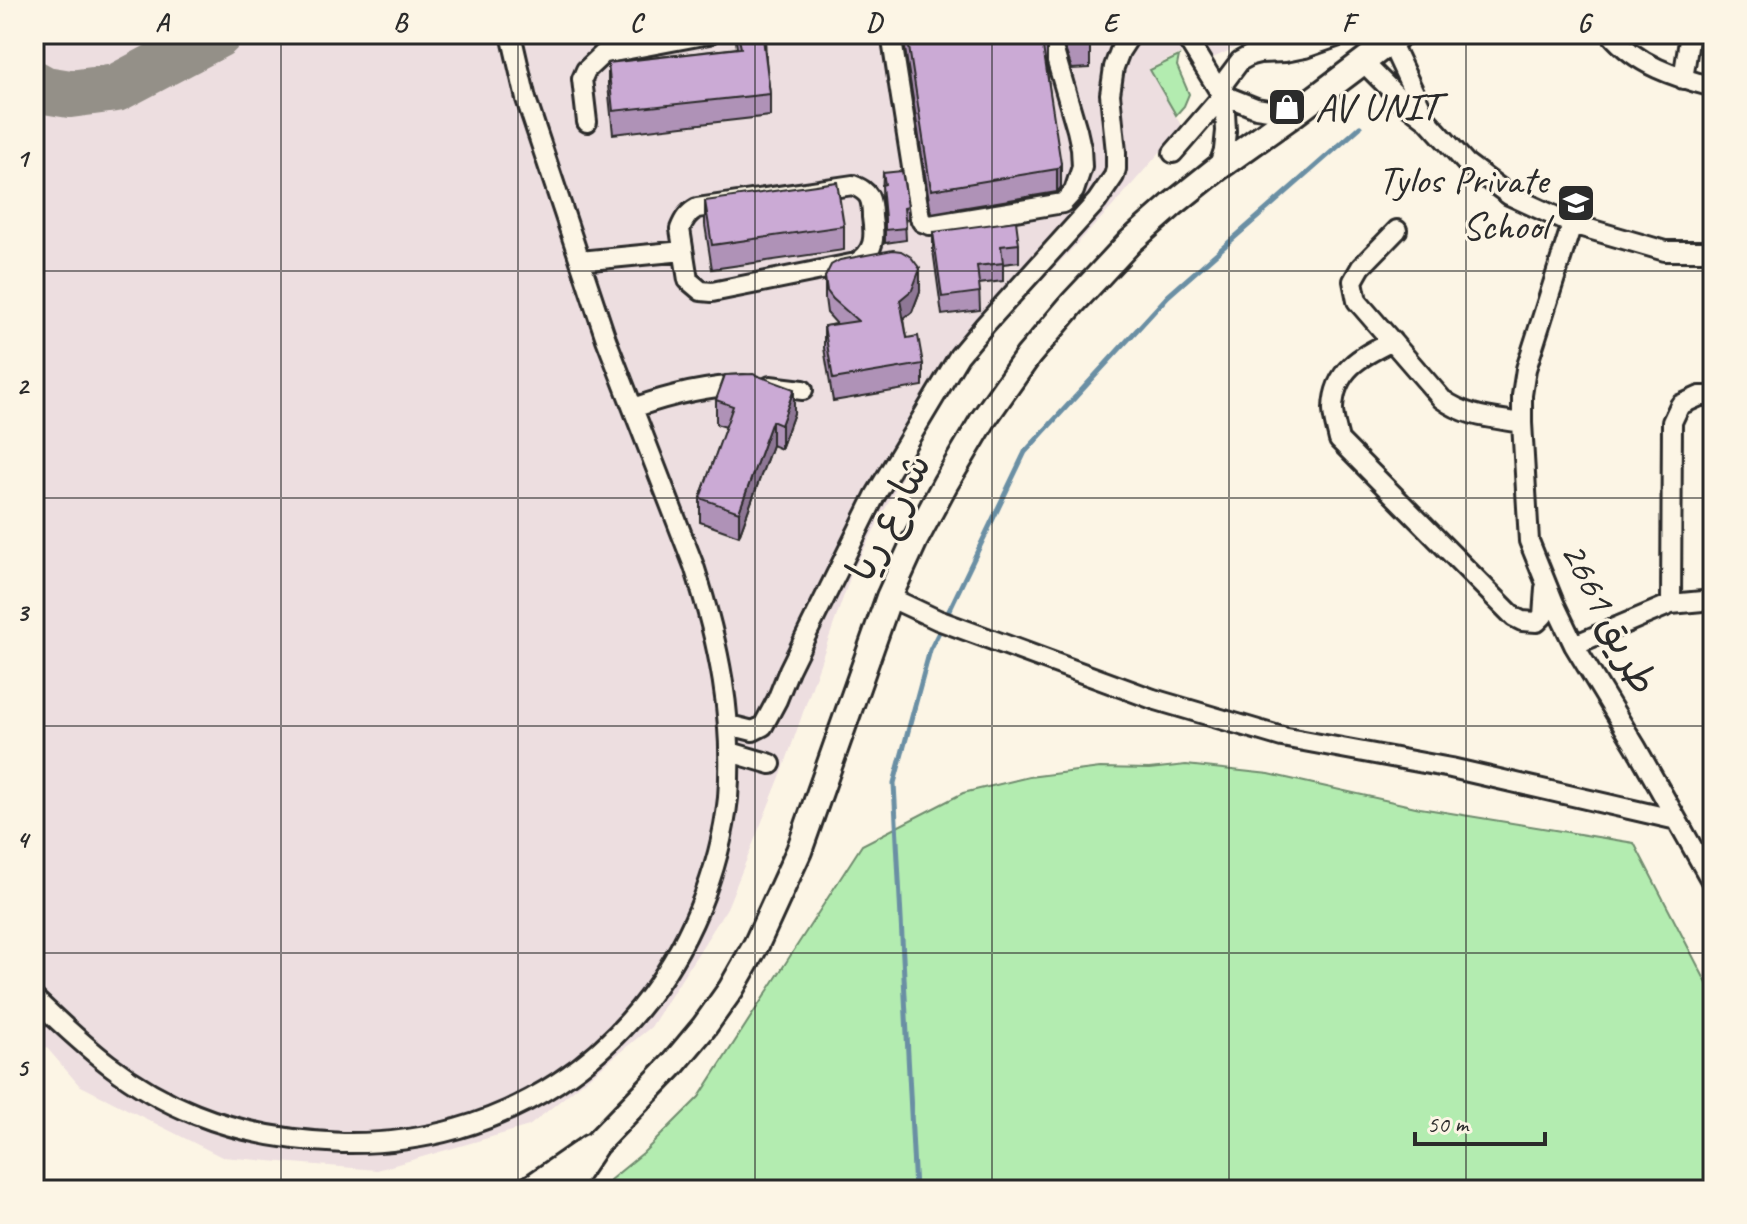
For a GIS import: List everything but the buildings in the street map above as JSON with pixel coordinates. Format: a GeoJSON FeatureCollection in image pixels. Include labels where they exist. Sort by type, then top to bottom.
{"type":"FeatureCollection","features":[{"type":"Feature","properties":{"kind":"main road","name":"شارع ريا"},"geometry":{"type":"LineString","coordinates":[[596,1144],[704,1027],[731,989],[756,945],[799,851],[889,597],[915,540],[983,420],[1028,356],[1131,241],[1173,204],[1395,37]]}},
{"type":"Feature","properties":{"kind":"main road"},"geometry":{"type":"LineString","coordinates":[[528,1190],[596,1144]]}},
{"type":"Feature","properties":{"kind":"main road"},"geometry":{"type":"LineString","coordinates":[[565,1190],[596,1144]]}},
{"type":"Feature","properties":{"kind":"street"},"geometry":{"type":"LineString","coordinates":[[34,998],[117,1073],[195,1114],[274,1137],[327,1142],[380,1142],[435,1134],[490,1119],[578,1069],[631,1021],[660,983],[689,932],[707,890],[720,846],[727,801],[730,752],[724,682],[706,604],[682,531],[606,339],[526,99],[511,34]]}},
{"type":"Feature","properties":{"kind":"street"},"geometry":{"type":"LineString","coordinates":[[587,122],[582,79],[586,70],[603,54],[709,34]]}},
{"type":"Feature","properties":{"kind":"street"},"geometry":{"type":"LineString","coordinates":[[891,34],[920,218],[930,225],[1063,203],[1070,197],[1082,167],[1081,148],[1049,34]]}},
{"type":"Feature","properties":{"kind":"street"},"geometry":{"type":"LineString","coordinates":[[729,725],[753,731],[763,726],[875,496],[959,356],[1097,201],[1114,176],[1116,160],[1110,94],[1114,67],[1131,34]]}},
{"type":"Feature","properties":{"kind":"street"},"geometry":{"type":"LineString","coordinates":[[1184,34],[1221,94],[1226,131],[1218,168]]}},
{"type":"Feature","properties":{"kind":"street"},"geometry":{"type":"LineString","coordinates":[[1173,153],[1218,101],[1225,81],[1240,61],[1251,55],[1258,43],[1275,53],[1305,48],[1345,34]]}},
{"type":"Feature","properties":{"kind":"street"},"geometry":{"type":"LineString","coordinates":[[1611,34],[1621,46],[1651,67],[1713,87]]}},
{"type":"Feature","properties":{"kind":"street"},"geometry":{"type":"LineString","coordinates":[[1683,79],[1690,34]]}},
{"type":"Feature","properties":{"kind":"street"},"geometry":{"type":"LineString","coordinates":[[1395,37],[1427,120]]}},
{"type":"Feature","properties":{"kind":"street"},"geometry":{"type":"LineString","coordinates":[[1363,62],[1402,101],[1427,120],[1466,163],[1509,195],[1572,224],[1665,251],[1713,251]]}},
{"type":"Feature","properties":{"kind":"street"},"geometry":{"type":"LineString","coordinates":[[1221,94],[1256,108],[1294,114]]}},
{"type":"Feature","properties":{"kind":"street"},"geometry":{"type":"LineString","coordinates":[[853,185],[866,193],[871,201],[874,240],[868,254],[856,263],[706,292],[688,280],[683,251],[680,229],[683,221],[697,208],[853,185]]}},
{"type":"Feature","properties":{"kind":"street","name":"طريق 2661"},"geometry":{"type":"LineString","coordinates":[[1572,224],[1526,369],[1522,395],[1529,541],[1574,645],[1713,884]]}},
{"type":"Feature","properties":{"kind":"street"},"geometry":{"type":"LineString","coordinates":[[1397,230],[1361,267],[1353,281],[1357,301],[1442,399],[1456,409],[1475,415],[1522,423]]}},
{"type":"Feature","properties":{"kind":"street"},"geometry":{"type":"LineString","coordinates":[[580,261],[683,251]]}},
{"type":"Feature","properties":{"kind":"street"},"geometry":{"type":"LineString","coordinates":[[1392,341],[1350,365],[1343,375],[1333,409],[1339,440],[1514,617],[1537,622],[1543,616],[1545,584]]}},
{"type":"Feature","properties":{"kind":"street"},"geometry":{"type":"LineString","coordinates":[[633,408],[664,397],[715,387],[762,386],[803,390]]}},
{"type":"Feature","properties":{"kind":"street"},"geometry":{"type":"LineString","coordinates":[[1671,604],[1672,422],[1680,405],[1700,396],[1713,396]]}},
{"type":"Feature","properties":{"kind":"street"},"geometry":{"type":"LineString","coordinates":[[889,597],[946,623],[1153,699],[1282,737],[1451,768],[1677,820]]}},
{"type":"Feature","properties":{"kind":"street"},"geometry":{"type":"LineString","coordinates":[[1574,645],[1671,604],[1713,600]]}},
{"type":"Feature","properties":{"kind":"street"},"geometry":{"type":"LineString","coordinates":[[730,752],[771,764]]}},
{"type":"Feature","properties":{"kind":"shaded area"},"geometry":{"type":"Polygon","coordinates":[[[34,34],[1244,35],[1240,37],[1243,44],[1211,59],[1200,44],[1149,69],[1182,127],[1113,206],[960,366],[852,572],[784,767],[727,908],[651,1027],[529,1126],[377,1170],[222,1157],[79,1085],[34,1033],[34,34]]]}},
{"type":"Feature","properties":{"kind":"green space"},"geometry":{"type":"Polygon","coordinates":[[[1179,56],[1177,66],[1189,94],[1176,115],[1150,70],[1179,56]]]}},
{"type":"Feature","properties":{"kind":"green space"},"geometry":{"type":"Polygon","coordinates":[[[1186,765],[1269,774],[1420,808],[1634,843],[1713,995],[1713,1190],[609,1190],[610,1180],[643,1153],[699,1097],[862,845],[963,793],[1029,777],[1100,768],[1149,769],[1186,765]]]}},
{"type":"Feature","properties":{"kind":"waterway"},"geometry":{"type":"LineString","coordinates":[[946,617],[1025,452],[1168,296],[1360,127]]}},
{"type":"Feature","properties":{"kind":"waterway"},"geometry":{"type":"LineString","coordinates":[[915,1190],[894,783],[930,650],[942,626]]}},
{"type":"Feature","properties":{"kind":"taxiway"},"geometry":{"type":"LineString","coordinates":[[34,84],[45,90],[70,94],[116,88],[218,34]]}},
{"type":"Feature","properties":{"kind":"place","name":"AV UNIT"},"geometry":{"type":"Point","coordinates":[1287,107]}},
{"type":"Feature","properties":{"kind":"place","name":"Tylos Private School"},"geometry":{"type":"Point","coordinates":[1576,203]}}]}
